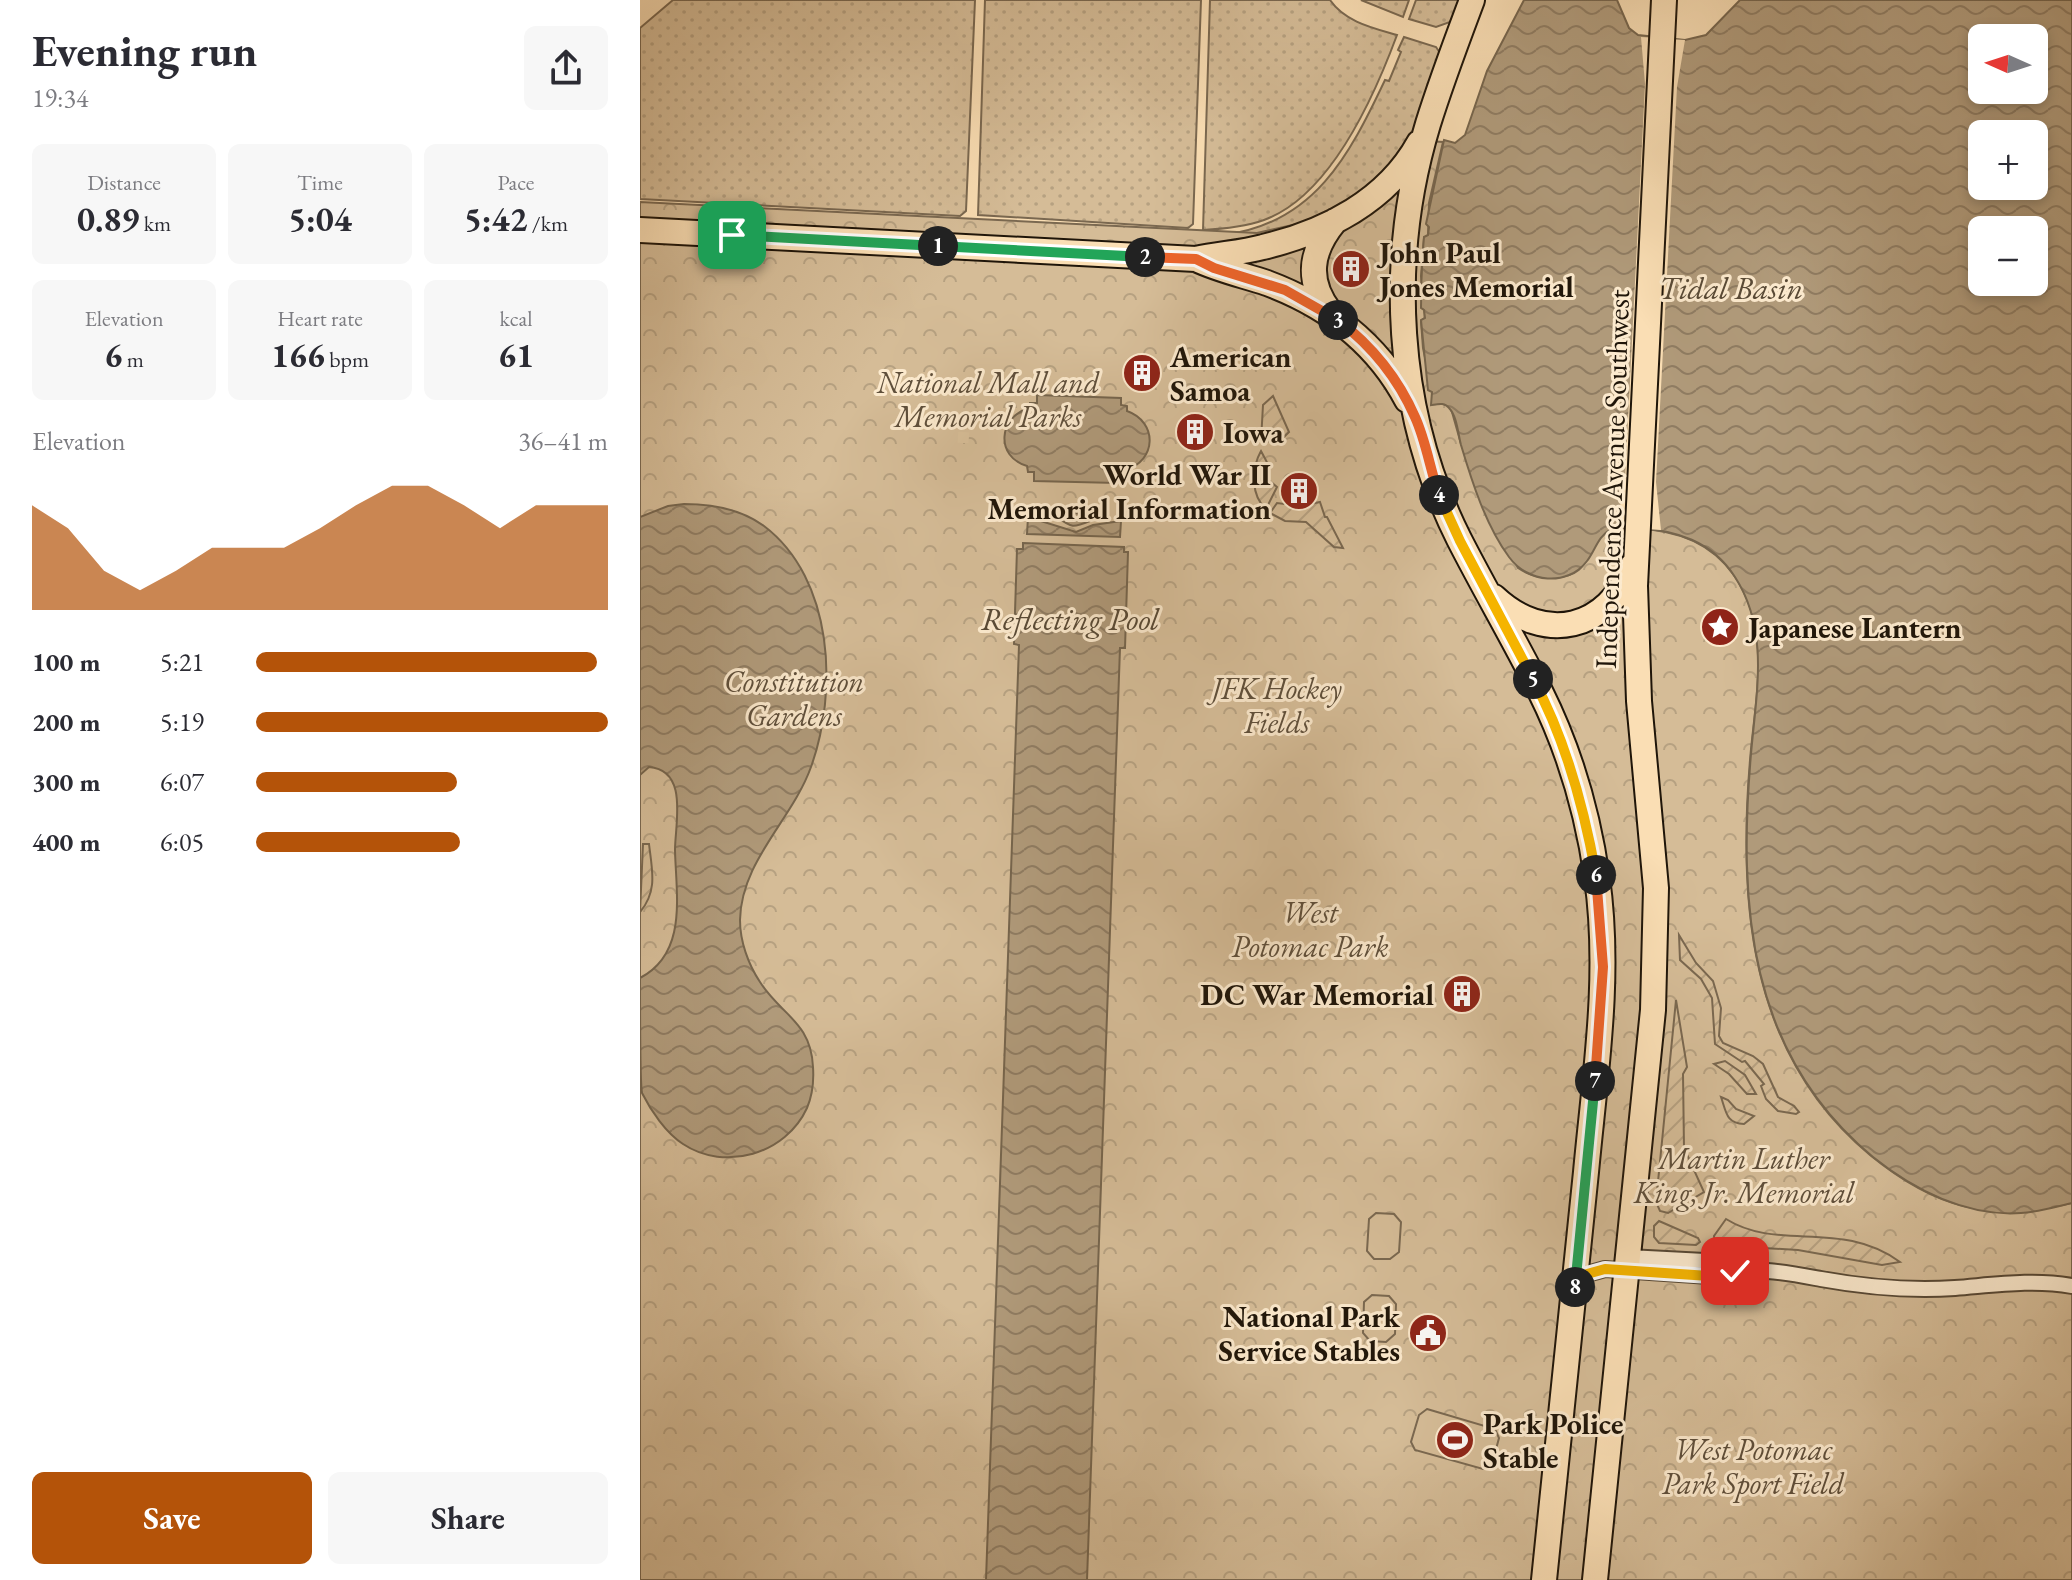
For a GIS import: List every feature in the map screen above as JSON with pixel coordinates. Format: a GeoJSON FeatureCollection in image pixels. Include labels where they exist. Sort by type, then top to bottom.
{"type":"FeatureCollection","features":[{"type":"Feature","properties":{"kind":"main road","name":"Independence Avenue Southwest"},"geometry":{"type":"LineString","coordinates":[[1595,1580],[1653,1010],[1656,919],[1653,841],[1637,669],[1636,556],[1663,2]]}},
{"type":"Feature","properties":{"kind":"main road"},"geometry":{"type":"LineString","coordinates":[[1472,6],[1427,127],[1413,194],[1404,269],[1408,371],[1417,420],[1440,496],[1554,724],[1582,803],[1597,879],[1603,967],[1600,1025],[1544,1580]]}},
{"type":"Feature","properties":{"kind":"main road"},"geometry":{"type":"LineString","coordinates":[[640,230],[1196,259],[1261,248],[1301,236],[1335,221],[1367,202],[1392,180],[1405,166],[1427,127]]}},
{"type":"Feature","properties":{"kind":"main road"},"geometry":{"type":"LineString","coordinates":[[1333,316],[1317,291],[1313,272],[1316,251],[1335,221]]}},
{"type":"Feature","properties":{"kind":"main road"},"geometry":{"type":"LineString","coordinates":[[1196,259],[1214,268],[1285,290],[1333,316],[1380,358],[1399,385],[1417,420]]}},
{"type":"Feature","properties":{"kind":"main road"},"geometry":{"type":"LineString","coordinates":[[1487,590],[1511,612],[1535,623],[1557,626],[1578,622],[1601,611],[1616,597],[1636,556]]}},
{"type":"Feature","properties":{"kind":"street"},"geometry":{"type":"LineString","coordinates":[[1574,1292],[1580,1281],[1595,1270],[1627,1264],[1724,1277],[1735,1271],[1799,1275],[1887,1288],[1956,1288],[1999,1283],[2072,1286]]}},
{"type":"Feature","properties":{"kind":"green space"},"geometry":{"type":"Polygon","coordinates":[[[673,0],[975,0],[966,211],[960,216],[640,199],[640,28],[673,0]]]}},
{"type":"Feature","properties":{"kind":"green space"},"geometry":{"type":"Polygon","coordinates":[[[985,0],[1201,0],[1193,224],[1188,228],[978,215],[985,0]]]}},
{"type":"Feature","properties":{"kind":"green space"},"geometry":{"type":"Polygon","coordinates":[[[1210,0],[1330,0],[1351,19],[1397,35],[1376,87],[1347,142],[1309,190],[1288,208],[1264,220],[1203,230],[1210,0]]]}},
{"type":"Feature","properties":{"kind":"green space"},"geometry":{"type":"Polygon","coordinates":[[[1361,0],[1409,0],[1403,17],[1361,0]]]}},
{"type":"Feature","properties":{"kind":"green space"},"geometry":{"type":"Polygon","coordinates":[[[1416,0],[1461,0],[1450,22],[1436,27],[1409,19],[1416,0]]]}},
{"type":"Feature","properties":{"kind":"green space"},"geometry":{"type":"Polygon","coordinates":[[[1404,37],[1436,47],[1440,53],[1411,140],[1382,178],[1336,209],[1282,232],[1223,235],[1255,228],[1282,217],[1325,182],[1357,135],[1385,80],[1389,81],[1404,37]]]}},
{"type":"Feature","properties":{"kind":"green space","name":"West Potomac Park"},"geometry":{"type":"Polygon","coordinates":[[[1412,140],[1443,142],[1429,203],[1428,236],[1424,238],[1421,276],[1425,318],[1421,321],[1423,348],[1434,400],[1432,405],[1442,403],[1449,406],[1461,444],[1518,568],[1538,576],[1565,576],[1582,567],[1602,536],[1612,528],[1652,530],[1678,535],[1703,546],[1724,563],[1745,594],[1757,636],[1758,658],[1747,805],[1746,861],[1750,916],[1759,970],[1775,1021],[1798,1069],[1829,1114],[1870,1155],[1918,1188],[1941,1199],[1989,1210],[2042,1209],[2072,1203],[2072,1580],[640,1580],[640,202],[1257,233],[1315,220],[1367,191],[1412,140]]]}},
{"type":"Feature","properties":{"kind":"green space"},"geometry":{"type":"Polygon","coordinates":[[[1273,396],[1289,432],[1279,442],[1261,441],[1263,405],[1273,396]]]}},
{"type":"Feature","properties":{"kind":"green space"},"geometry":{"type":"Polygon","coordinates":[[[1261,451],[1270,468],[1263,475],[1277,487],[1266,509],[1257,497],[1254,482],[1255,466],[1261,451]]]}},
{"type":"Feature","properties":{"kind":"green space"},"geometry":{"type":"Polygon","coordinates":[[[1320,502],[1343,548],[1334,547],[1306,522],[1285,521],[1270,513],[1277,503],[1301,506],[1320,502]]]}},
{"type":"Feature","properties":{"kind":"green space"},"geometry":{"type":"Polygon","coordinates":[[[643,844],[649,844],[652,888],[640,912],[643,844]]]}},
{"type":"Feature","properties":{"kind":"green space"},"geometry":{"type":"Polygon","coordinates":[[[1679,935],[1696,963],[1713,981],[1721,1008],[1719,1036],[1723,1043],[1753,1056],[1763,1064],[1778,1097],[1794,1106],[1799,1112],[1796,1114],[1778,1111],[1766,1099],[1761,1086],[1764,1084],[1745,1061],[1715,1044],[1712,998],[1701,979],[1680,960],[1679,935]]]}},
{"type":"Feature","properties":{"kind":"green space"},"geometry":{"type":"Polygon","coordinates":[[[1676,1000],[1687,1067],[1683,1074],[1684,1148],[1704,1192],[1668,1213],[1660,1211],[1656,1202],[1676,1000]]]}},
{"type":"Feature","properties":{"kind":"green space"},"geometry":{"type":"Polygon","coordinates":[[[1725,1061],[1745,1075],[1756,1094],[1747,1094],[1729,1074],[1714,1064],[1725,1061]]]}},
{"type":"Feature","properties":{"kind":"green space"},"geometry":{"type":"Polygon","coordinates":[[[1721,1097],[1736,1109],[1754,1116],[1744,1124],[1734,1122],[1728,1116],[1721,1097]]]}},
{"type":"Feature","properties":{"kind":"green space"},"geometry":{"type":"Polygon","coordinates":[[[1376,1213],[1394,1214],[1401,1222],[1399,1252],[1390,1259],[1374,1259],[1367,1251],[1369,1219],[1376,1213]]]}},
{"type":"Feature","properties":{"kind":"green space"},"geometry":{"type":"Polygon","coordinates":[[[1726,1219],[1746,1229],[1767,1234],[1855,1242],[1878,1249],[1900,1262],[1882,1265],[1798,1250],[1715,1245],[1714,1236],[1726,1219]]]}},
{"type":"Feature","properties":{"kind":"green space"},"geometry":{"type":"Polygon","coordinates":[[[1659,1221],[1698,1238],[1700,1242],[1696,1245],[1659,1243],[1654,1237],[1654,1226],[1659,1221]]]}},
{"type":"Feature","properties":{"kind":"green space"},"geometry":{"type":"Polygon","coordinates":[[[1372,1295],[1389,1296],[1396,1304],[1395,1334],[1386,1342],[1370,1341],[1363,1333],[1364,1302],[1372,1295]]]}},
{"type":"Feature","properties":{"kind":"green space","name":"Park Police Stable"},"geometry":{"type":"Polygon","coordinates":[[[1427,1409],[1495,1429],[1499,1438],[1492,1464],[1483,1469],[1415,1450],[1411,1442],[1419,1415],[1427,1409]]]}},
{"type":"Feature","properties":{"kind":"water","name":"Tidal Basin"},"geometry":{"type":"Polygon","coordinates":[[[1524,0],[1617,0],[1629,28],[1638,35],[1685,40],[1706,35],[1740,0],[2072,0],[2072,1203],[2034,1212],[2001,1213],[1981,1211],[1942,1199],[1906,1180],[1873,1157],[1831,1116],[1799,1072],[1776,1024],[1760,974],[1751,921],[1747,810],[1757,686],[1757,641],[1746,598],[1735,577],[1715,554],[1692,540],[1665,531],[1619,528],[1602,536],[1587,561],[1569,575],[1548,578],[1526,572],[1509,557],[1493,532],[1470,474],[1452,411],[1445,405],[1431,405],[1432,392],[1428,390],[1421,320],[1425,318],[1421,308],[1424,237],[1428,235],[1429,227],[1426,224],[1444,140],[1455,143],[1465,135],[1487,71],[1524,0]]]}},
{"type":"Feature","properties":{"kind":"water"},"geometry":{"type":"Polygon","coordinates":[[[1037,395],[1121,398],[1121,405],[1127,406],[1127,411],[1144,424],[1150,441],[1148,450],[1143,459],[1125,470],[1124,475],[1118,475],[1117,483],[1034,481],[1034,472],[1028,472],[1027,466],[1009,454],[1004,437],[1012,419],[1030,408],[1030,403],[1037,403],[1037,395]]]}},
{"type":"Feature","properties":{"kind":"water"},"geometry":{"type":"Polygon","coordinates":[[[705,505],[746,515],[764,526],[787,548],[805,575],[817,606],[824,638],[825,705],[820,737],[803,786],[749,879],[740,920],[743,944],[756,975],[807,1039],[813,1067],[812,1093],[807,1108],[785,1137],[753,1154],[735,1157],[717,1157],[683,1144],[654,1114],[641,1086],[640,978],[666,954],[676,922],[677,800],[670,778],[662,770],[649,767],[640,775],[640,517],[668,506],[705,505]]]}},
{"type":"Feature","properties":{"kind":"water"},"geometry":{"type":"Polygon","coordinates":[[[1049,512],[1100,514],[1100,517],[1073,526],[1049,512]]]}},
{"type":"Feature","properties":{"kind":"water"},"geometry":{"type":"Polygon","coordinates":[[[1028,517],[1076,532],[1093,525],[1121,521],[1120,537],[1027,534],[1028,517]]]}},
{"type":"Feature","properties":{"kind":"water","name":"Reflecting Pool"},"geometry":{"type":"Polygon","coordinates":[[[1023,543],[1124,547],[1124,552],[1128,552],[1125,648],[1120,648],[1087,1580],[986,1580],[1019,645],[1014,644],[1017,549],[1023,549],[1023,543]]]}},
{"type":"Feature","properties":{"kind":"pier"},"geometry":{"type":"Polygon","coordinates":[[[1641,37],[1685,40],[1677,87],[1656,482],[1661,530],[1616,527],[1625,480],[1645,84],[1641,37]]]}},
{"type":"Feature","properties":{"kind":"tunnel"},"geometry":{"type":"LineString","coordinates":[[963,443],[964,428]]}},
{"type":"Feature","properties":{"kind":"tunnel"},"geometry":{"type":"LineString","coordinates":[[1191,450],[1192,436]]}},
{"type":"Feature","properties":{"kind":"place","name":"John Paul Jones Memorial"},"geometry":{"type":"Point","coordinates":[1351,269]}},
{"type":"Feature","properties":{"kind":"place","name":"American Samoa"},"geometry":{"type":"Point","coordinates":[1142,373]}},
{"type":"Feature","properties":{"kind":"place","name":"Iowa"},"geometry":{"type":"Point","coordinates":[1195,432]}},
{"type":"Feature","properties":{"kind":"place","name":"World War II Memorial Information"},"geometry":{"type":"Point","coordinates":[1299,491]}},
{"type":"Feature","properties":{"kind":"place","name":"Japanese Lantern"},"geometry":{"type":"Point","coordinates":[1720,627]}},
{"type":"Feature","properties":{"kind":"place","name":"DC War Memorial"},"geometry":{"type":"Point","coordinates":[1462,994]}},
{"type":"Feature","properties":{"kind":"place","name":"National Park Service Stables"},"geometry":{"type":"Point","coordinates":[1428,1333]}},
{"type":"Feature","properties":{"kind":"place","name":"Park Police Stable"},"geometry":{"type":"Point","coordinates":[1455,1440]}},
{"type":"Feature","properties":{"kind":"route"},"geometry":{"type":"LineString","coordinates":[[732,235],[1196,259],[1305,300],[1333,316],[1371,348],[1399,385],[1417,420],[1423,447],[1449,519],[1541,693],[1582,803],[1597,879],[1603,967],[1574,1292],[1580,1281],[1595,1270],[1724,1277],[1735,1271]]}},
{"type":"Feature","properties":{"kind":"park label","name":"National Mall and Memorial Parks"},"geometry":{"type":"Point","coordinates":[988,399]}},
{"type":"Feature","properties":{"kind":"park label","name":"Constitution Gardens"},"geometry":{"type":"Point","coordinates":[794,698]}},
{"type":"Feature","properties":{"kind":"park label","name":"JFK Hockey Fields"},"geometry":{"type":"Point","coordinates":[1277,705]}},
{"type":"Feature","properties":{"kind":"park label","name":"Martin Luther King, Jr. Memorial"},"geometry":{"type":"Point","coordinates":[1744,1175]}},
{"type":"Feature","properties":{"kind":"park label","name":"West Potomac Park Sport Field"},"geometry":{"type":"Point","coordinates":[1753,1466]}}]}
